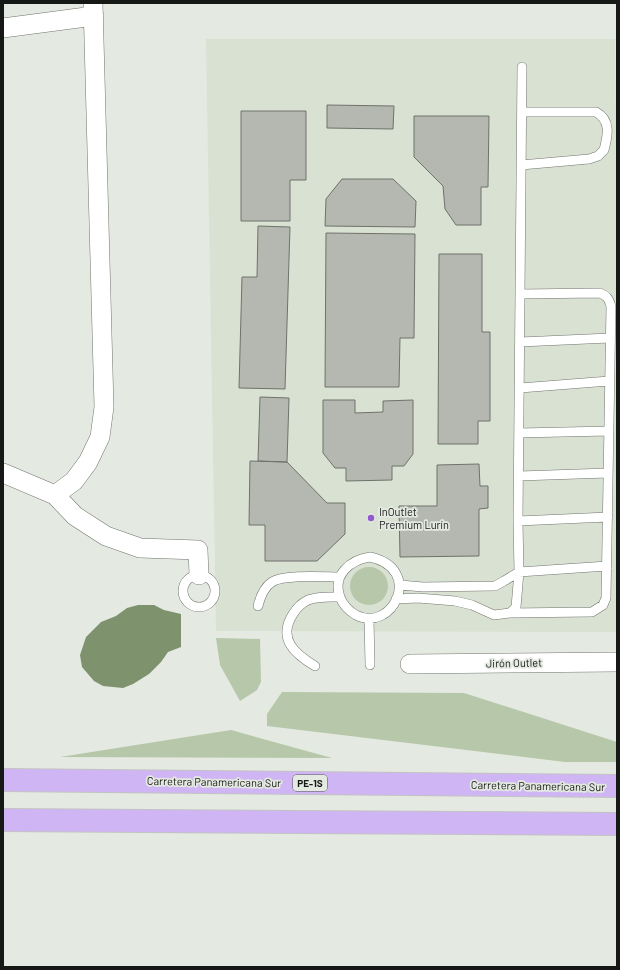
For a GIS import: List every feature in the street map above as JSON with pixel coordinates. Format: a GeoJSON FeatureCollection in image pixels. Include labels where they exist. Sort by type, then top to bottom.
{"type":"FeatureCollection","features":[{"type":"Feature","properties":{"kind":"highway","name":"Carretera Panamericana Sur"},"geometry":{"type":"LineString","coordinates":[[3,780],[617,786]]}},
{"type":"Feature","properties":{"kind":"highway"},"geometry":{"type":"LineString","coordinates":[[3,820],[617,824]]}},
{"type":"Feature","properties":{"kind":"street"},"geometry":{"type":"LineString","coordinates":[[3,28],[94,10],[104,407],[100,437],[88,462],[74,481],[55,495]]}},
{"type":"Feature","properties":{"kind":"street"},"geometry":{"type":"LineString","coordinates":[[3,473],[55,495],[75,516],[106,536],[140,548],[198,550],[199,575]]}},
{"type":"Feature","properties":{"kind":"street","name":"Jirón Outlet"},"geometry":{"type":"LineString","coordinates":[[410,664],[617,662]]}},
{"type":"Feature","properties":{"kind":"lane"},"geometry":{"type":"LineString","coordinates":[[510,612],[516,607],[519,572],[518,521],[522,67]]}},
{"type":"Feature","properties":{"kind":"lane"},"geometry":{"type":"LineString","coordinates":[[521,165],[589,159],[604,150],[607,130],[606,121],[602,115],[596,112],[522,112]]}},
{"type":"Feature","properties":{"kind":"lane"},"geometry":{"type":"LineString","coordinates":[[396,599],[418,598],[455,601],[472,605],[494,615],[510,612],[592,612],[606,602],[610,338],[609,300],[606,296],[600,293],[520,294]]}},
{"type":"Feature","properties":{"kind":"lane"},"geometry":{"type":"LineString","coordinates":[[520,342],[610,338]]}},
{"type":"Feature","properties":{"kind":"lane"},"geometry":{"type":"LineString","coordinates":[[520,388],[609,381]]}},
{"type":"Feature","properties":{"kind":"lane"},"geometry":{"type":"LineString","coordinates":[[519,433],[609,431]]}},
{"type":"Feature","properties":{"kind":"lane"},"geometry":{"type":"LineString","coordinates":[[519,476],[608,473]]}},
{"type":"Feature","properties":{"kind":"lane"},"geometry":{"type":"LineString","coordinates":[[518,521],[608,517]]}},
{"type":"Feature","properties":{"kind":"lane"},"geometry":{"type":"LineString","coordinates":[[370,557],[380,559],[389,565],[396,573],[400,585],[395,603],[388,611],[379,616],[369,618],[359,616],[351,612],[344,605],[340,597],[338,587],[340,577],[352,562],[360,558],[370,557]]}},
{"type":"Feature","properties":{"kind":"lane"},"geometry":{"type":"LineString","coordinates":[[400,585],[423,587],[495,586],[519,572],[607,566]]}},
{"type":"Feature","properties":{"kind":"lane"},"geometry":{"type":"LineString","coordinates":[[258,606],[260,598],[268,586],[272,582],[283,578],[340,577]]}},
{"type":"Feature","properties":{"kind":"lane"},"geometry":{"type":"LineString","coordinates":[[315,666],[301,657],[291,647],[286,634],[287,623],[301,604],[309,600],[340,597]]}},
{"type":"Feature","properties":{"kind":"lane"},"geometry":{"type":"LineString","coordinates":[[369,618],[370,665]]}},
{"type":"Feature","properties":{"kind":"shaded area"},"geometry":{"type":"Polygon","coordinates":[[[206,39],[615,39],[617,201],[617,632],[216,631],[206,39]]]}},
{"type":"Feature","properties":{"kind":"shaded area"},"geometry":{"type":"Polygon","coordinates":[[[365,567],[373,567],[385,576],[388,586],[385,596],[379,602],[373,605],[365,605],[353,596],[350,590],[350,582],[359,570],[365,567]]]}},
{"type":"Feature","properties":{"kind":"shaded area"},"geometry":{"type":"Polygon","coordinates":[[[138,605],[154,605],[164,610],[181,614],[181,647],[168,652],[161,662],[149,674],[133,684],[123,688],[103,686],[94,681],[82,667],[80,655],[86,637],[101,622],[116,616],[127,608],[138,605]]]}},
{"type":"Feature","properties":{"kind":"shaded area"},"geometry":{"type":"Polygon","coordinates":[[[216,638],[260,639],[261,682],[257,690],[240,701],[220,665],[216,638]]]}},
{"type":"Feature","properties":{"kind":"shaded area"},"geometry":{"type":"Polygon","coordinates":[[[282,692],[464,693],[617,742],[617,762],[565,762],[267,726],[267,714],[282,692]]]}},
{"type":"Feature","properties":{"kind":"shaded area"},"geometry":{"type":"Polygon","coordinates":[[[231,730],[332,758],[60,757],[231,730]]]}},
{"type":"Feature","properties":{"kind":"building"},"geometry":{"type":"Polygon","coordinates":[[[327,105],[394,106],[393,129],[327,128],[327,105]]]}},
{"type":"Feature","properties":{"kind":"building"},"geometry":{"type":"Polygon","coordinates":[[[241,111],[306,111],[306,180],[290,180],[290,221],[241,221],[241,111]]]}},
{"type":"Feature","properties":{"kind":"building"},"geometry":{"type":"Polygon","coordinates":[[[414,116],[489,116],[488,187],[481,187],[481,225],[456,225],[445,209],[443,186],[414,157],[414,116]]]}},
{"type":"Feature","properties":{"kind":"building"},"geometry":{"type":"Polygon","coordinates":[[[342,179],[393,179],[416,201],[415,227],[325,226],[326,199],[342,179]]]}},
{"type":"Feature","properties":{"kind":"building"},"geometry":{"type":"Polygon","coordinates":[[[258,226],[290,227],[285,389],[239,388],[242,277],[257,277],[258,226]]]}},
{"type":"Feature","properties":{"kind":"building"},"geometry":{"type":"Polygon","coordinates":[[[326,233],[415,234],[414,338],[400,338],[399,387],[325,387],[326,233]]]}},
{"type":"Feature","properties":{"kind":"building"},"geometry":{"type":"Polygon","coordinates":[[[439,254],[482,254],[482,332],[490,332],[490,421],[478,421],[478,444],[438,444],[439,254]]]}},
{"type":"Feature","properties":{"kind":"building"},"geometry":{"type":"Polygon","coordinates":[[[260,397],[289,398],[287,462],[258,461],[260,397]]]}},
{"type":"Feature","properties":{"kind":"building"},"geometry":{"type":"Polygon","coordinates":[[[323,400],[355,400],[355,413],[383,412],[383,401],[413,400],[413,454],[404,466],[392,466],[392,480],[346,481],[346,468],[335,468],[323,453],[323,400]]]}},
{"type":"Feature","properties":{"kind":"building"},"geometry":{"type":"Polygon","coordinates":[[[250,461],[287,462],[327,503],[345,503],[345,534],[317,561],[265,561],[265,525],[249,525],[250,461]]]}},
{"type":"Feature","properties":{"kind":"building"},"geometry":{"type":"Polygon","coordinates":[[[479,464],[480,486],[488,486],[488,508],[479,509],[479,556],[400,557],[399,506],[437,506],[437,465],[479,464]]]}},
{"type":"Feature","properties":{"kind":"place","name":"InOutlet Premium Lurín"},"geometry":{"type":"Point","coordinates":[371,518]}}]}
